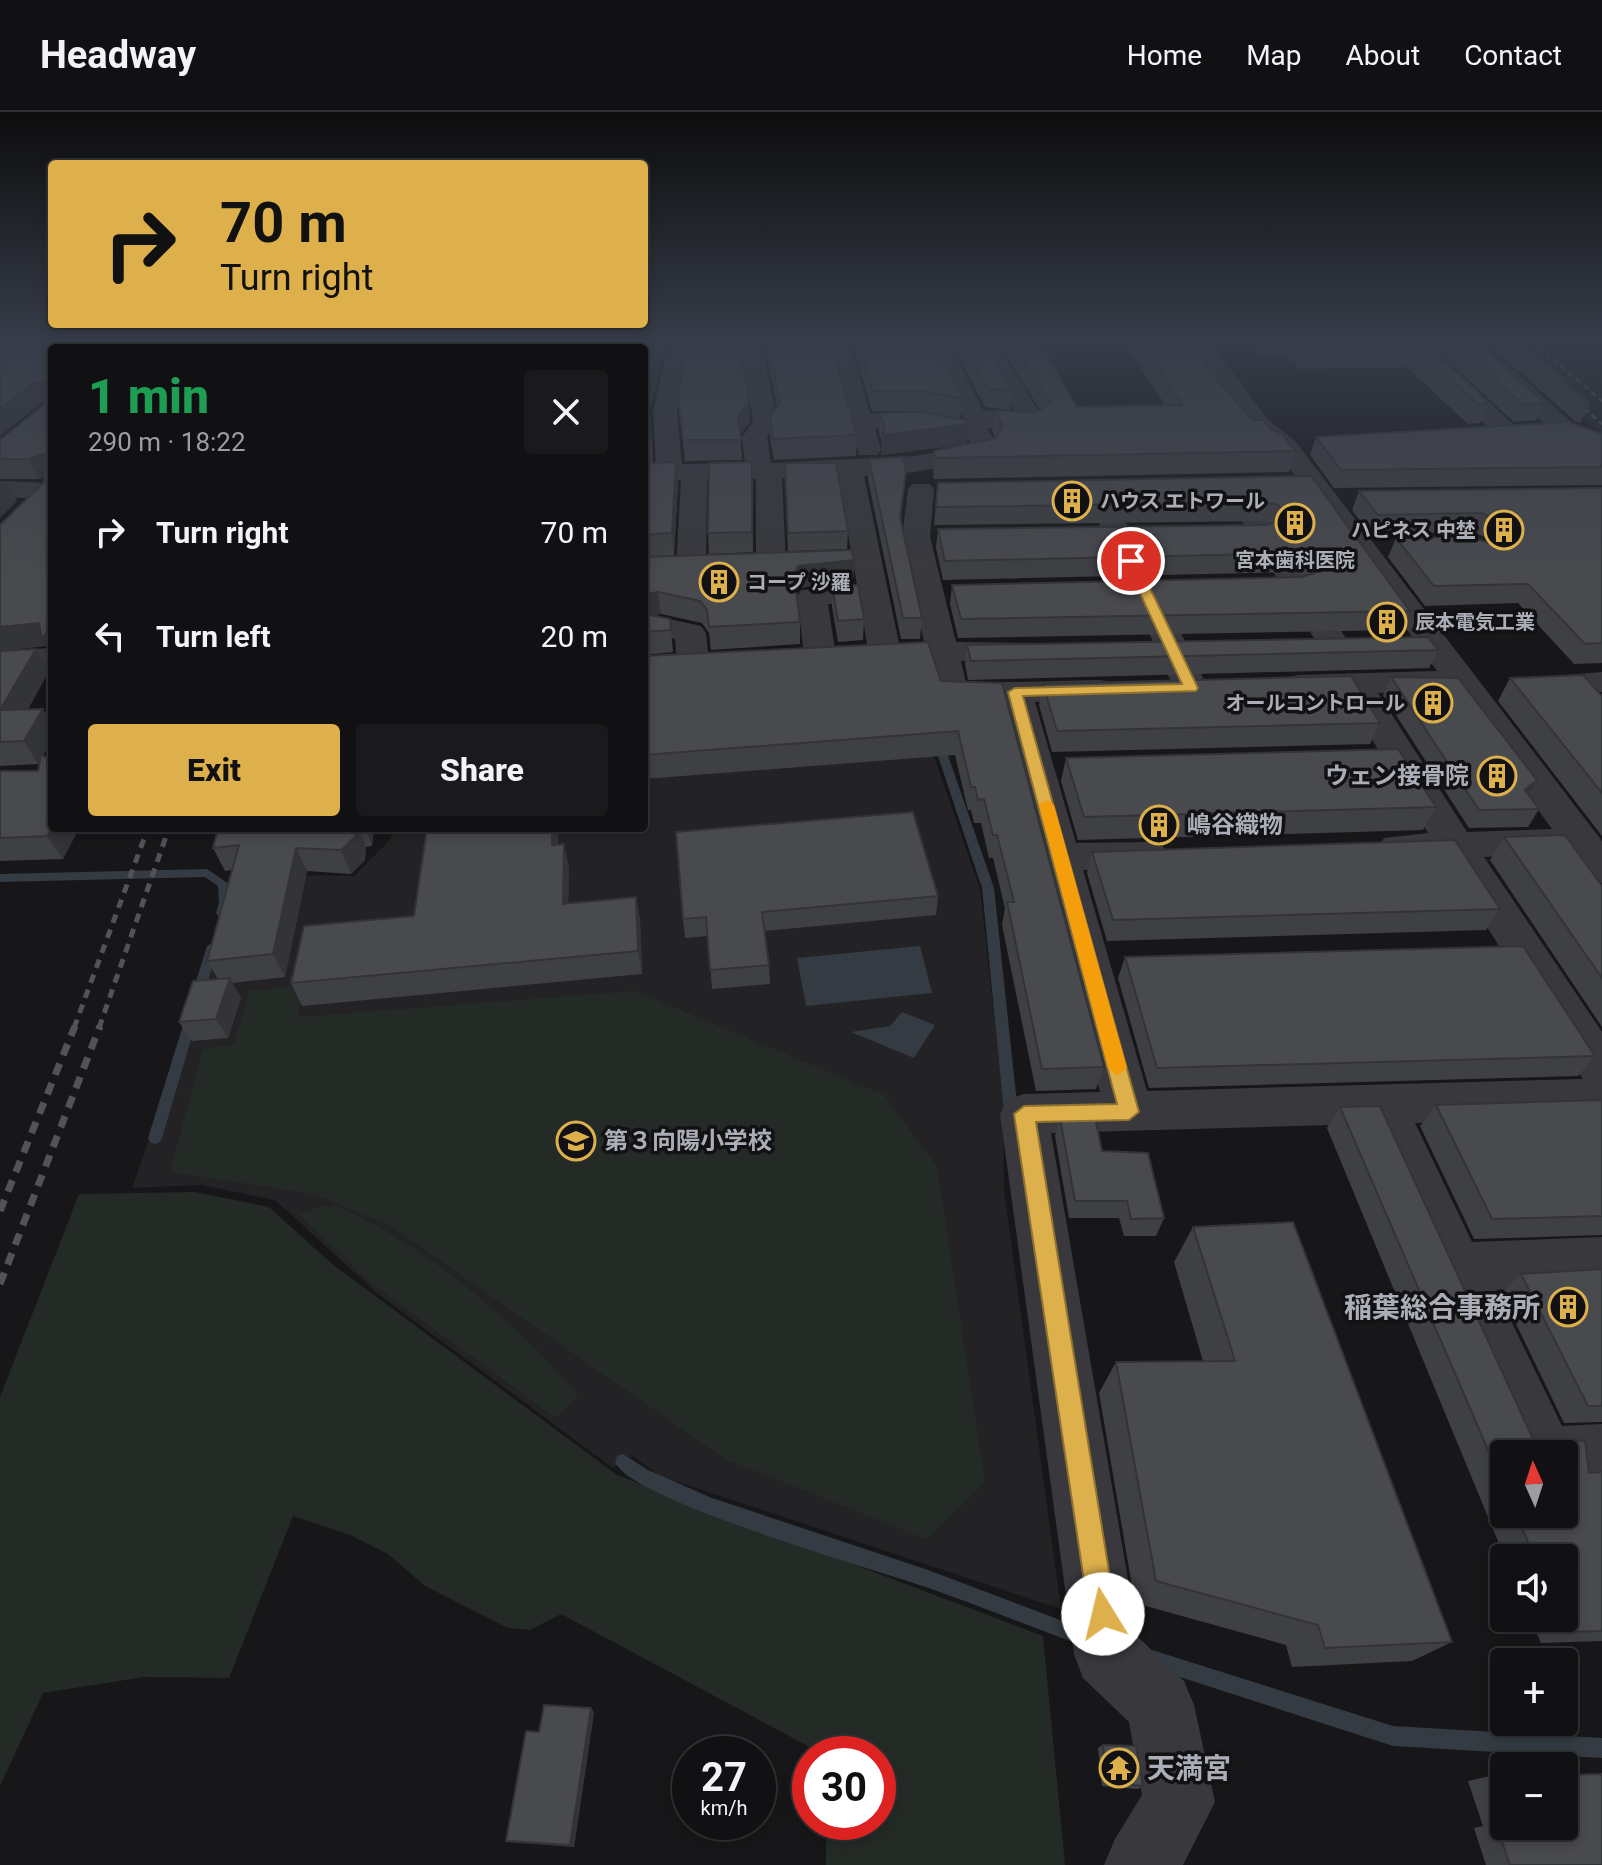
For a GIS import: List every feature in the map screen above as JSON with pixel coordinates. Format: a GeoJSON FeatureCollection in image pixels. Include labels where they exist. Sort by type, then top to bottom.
{"type":"FeatureCollection","features":[{"type":"Feature","properties":{"kind":"street"},"geometry":{"type":"LineString","coordinates":[[666,422],[669,473],[731,565]]}},
{"type":"Feature","properties":{"kind":"street"},"geometry":{"type":"LineString","coordinates":[[731,565],[764,470],[754,437],[765,422]]}},
{"type":"Feature","properties":{"kind":"street"},"geometry":{"type":"LineString","coordinates":[[872,422],[861,422],[865,560],[885,652]]}},
{"type":"Feature","properties":{"kind":"street"},"geometry":{"type":"LineString","coordinates":[[669,473],[861,468],[929,481],[982,452],[985,447],[977,431],[924,422]]}},
{"type":"Feature","properties":{"kind":"street"},"geometry":{"type":"LineString","coordinates":[[1257,422],[1300,445],[1319,491],[1359,546],[1416,642],[1464,685],[1587,837]]}},
{"type":"Feature","properties":{"kind":"street"},"geometry":{"type":"LineString","coordinates":[[1484,422],[1507,448]]}},
{"type":"Feature","properties":{"kind":"street"},"geometry":{"type":"LineString","coordinates":[[1544,422],[1563,442]]}},
{"type":"Feature","properties":{"kind":"street"},"geometry":{"type":"LineString","coordinates":[[1469,435],[1507,448],[1536,431],[1563,442],[1589,436]]}},
{"type":"Feature","properties":{"kind":"street"},"geometry":{"type":"LineString","coordinates":[[929,481],[932,537],[944,591],[944,651],[952,694],[1176,688],[1171,647],[1119,534],[1082,488],[1126,487]]}},
{"type":"Feature","properties":{"kind":"street"},"geometry":{"type":"LineString","coordinates":[[1203,486],[1245,485],[1261,532],[1332,643]]}},
{"type":"Feature","properties":{"kind":"street"},"geometry":{"type":"LineString","coordinates":[[0,489],[48,489]]}},
{"type":"Feature","properties":{"kind":"street"},"geometry":{"type":"LineString","coordinates":[[19,520],[48,491]]}},
{"type":"Feature","properties":{"kind":"street"},"geometry":{"type":"LineString","coordinates":[[1230,532],[1261,532]]}},
{"type":"Feature","properties":{"kind":"street"},"geometry":{"type":"LineString","coordinates":[[1088,535],[1150,534]]}},
{"type":"Feature","properties":{"kind":"street"},"geometry":{"type":"LineString","coordinates":[[1359,546],[1402,545]]}},
{"type":"Feature","properties":{"kind":"street"},"geometry":{"type":"LineString","coordinates":[[834,561],[865,560]]}},
{"type":"Feature","properties":{"kind":"street"},"geometry":{"type":"LineString","coordinates":[[660,567],[803,562]]}},
{"type":"Feature","properties":{"kind":"street"},"geometry":{"type":"LineString","coordinates":[[1264,585],[1294,584]]}},
{"type":"Feature","properties":{"kind":"street"},"geometry":{"type":"LineString","coordinates":[[1113,588],[1174,587]]}},
{"type":"Feature","properties":{"kind":"street"},"geometry":{"type":"LineString","coordinates":[[873,593],[812,596],[804,657],[1053,649]]}},
{"type":"Feature","properties":{"kind":"street"},"geometry":{"type":"LineString","coordinates":[[660,626],[690,633],[695,664]]}},
{"type":"Feature","properties":{"kind":"street"},"geometry":{"type":"LineString","coordinates":[[0,661],[48,658]]}},
{"type":"Feature","properties":{"kind":"street"},"geometry":{"type":"LineString","coordinates":[[1266,686],[1602,682]]}},
{"type":"Feature","properties":{"kind":"street"},"geometry":{"type":"LineString","coordinates":[[1356,684],[1383,758],[1457,845],[1602,1070]]}},
{"type":"Feature","properties":{"kind":"street"},"geometry":{"type":"LineString","coordinates":[[1015,692],[1052,767],[1061,857],[1129,1112]]}},
{"type":"Feature","properties":{"kind":"street"},"geometry":{"type":"LineString","coordinates":[[1362,848],[1587,837]]}},
{"type":"Feature","properties":{"kind":"street"},"geometry":{"type":"LineString","coordinates":[[1061,857],[1188,854]]}},
{"type":"Feature","properties":{"kind":"street"},"geometry":{"type":"LineString","coordinates":[[1477,949],[1524,948]]}},
{"type":"Feature","properties":{"kind":"street"},"geometry":{"type":"LineString","coordinates":[[1089,960],[1135,959]]}},
{"type":"Feature","properties":{"kind":"street"},"geometry":{"type":"LineString","coordinates":[[1141,1865],[1179,1802],[1160,1705],[1105,1634],[1024,1114],[1602,1098]]}},
{"type":"Feature","properties":{"kind":"street"},"geometry":{"type":"LineString","coordinates":[[1382,1105],[1538,1440]]}},
{"type":"Feature","properties":{"kind":"street"},"geometry":{"type":"LineString","coordinates":[[1459,1267],[1602,1261]]}},
{"type":"Feature","properties":{"kind":"street"},"geometry":{"type":"LineString","coordinates":[[1578,1455],[1602,1454]]}},
{"type":"Feature","properties":{"kind":"shaded area"},"geometry":{"type":"Polygon","coordinates":[[[1587,422],[1602,422],[1602,435],[1587,422]]]}},
{"type":"Feature","properties":{"kind":"shaded area","name":"第３向陽小学校"},"geometry":{"type":"Polygon","coordinates":[[[920,716],[980,889],[1003,1097],[1004,1190],[1061,1609],[660,1476],[633,1456],[613,1468],[378,1294],[275,1200],[201,1185],[132,1188],[242,874],[354,876],[387,843],[394,832],[648,832],[648,717],[920,716]]]}},
{"type":"Feature","properties":{"kind":"shaded area"},"geometry":{"type":"Polygon","coordinates":[[[920,946],[932,993],[806,1006],[797,958],[920,946]]]}},
{"type":"Feature","properties":{"kind":"shaded area"},"geometry":{"type":"Polygon","coordinates":[[[303,985],[298,1017],[635,991],[884,1095],[937,1167],[985,1482],[927,1539],[725,1459],[389,1225],[314,1194],[170,1172],[203,1049],[234,1044],[249,991],[303,985]]]}},
{"type":"Feature","properties":{"kind":"shaded area"},"geometry":{"type":"Polygon","coordinates":[[[902,1012],[935,1025],[914,1058],[851,1032],[890,1026],[902,1012]]]}},
{"type":"Feature","properties":{"kind":"shaded area"},"geometry":{"type":"Polygon","coordinates":[[[195,1192],[269,1207],[332,1264],[617,1475],[1043,1636],[1065,1865],[826,1865],[826,1840],[896,1840],[896,1736],[792,1737],[561,1614],[530,1630],[508,1628],[425,1586],[388,1554],[350,1535],[293,1516],[229,1678],[144,1677],[43,1693],[0,1786],[0,1397],[79,1194],[195,1192]]]}},
{"type":"Feature","properties":{"kind":"shaded area"},"geometry":{"type":"Polygon","coordinates":[[[335,1206],[401,1240],[434,1262],[498,1313],[578,1395],[556,1418],[375,1286],[299,1215],[319,1207],[335,1206]]]}},
{"type":"Feature","properties":{"kind":"building"},"geometry":{"type":"Polygon","coordinates":[[[23,422],[48,422],[48,629],[42,639],[39,623],[0,627],[0,525],[44,482],[44,454],[28,459],[0,459],[0,440],[23,422]]]}},
{"type":"Feature","properties":{"kind":"building"},"geometry":{"type":"Polygon","coordinates":[[[648,422],[650,422],[651,441],[648,441],[648,422]]]}},
{"type":"Feature","properties":{"kind":"building"},"geometry":{"type":"Polygon","coordinates":[[[681,422],[739,422],[741,440],[683,440],[681,422]]]}},
{"type":"Feature","properties":{"kind":"building"},"geometry":{"type":"Polygon","coordinates":[[[771,422],[853,422],[857,435],[773,439],[771,422]]]}},
{"type":"Feature","properties":{"kind":"building"},"geometry":{"type":"Polygon","coordinates":[[[883,422],[969,424],[882,435],[885,430],[883,422]]]}},
{"type":"Feature","properties":{"kind":"building"},"geometry":{"type":"Polygon","coordinates":[[[1001,422],[1265,422],[1271,430],[1281,433],[1296,451],[936,458],[934,451],[996,438],[1003,425],[1001,422]]]}},
{"type":"Feature","properties":{"kind":"building"},"geometry":{"type":"Polygon","coordinates":[[[1569,422],[1602,434],[1602,467],[1341,470],[1316,437],[1569,422]]]}},
{"type":"Feature","properties":{"kind":"building"},"geometry":{"type":"Polygon","coordinates":[[[903,457],[906,470],[900,517],[922,618],[903,618],[869,459],[903,457]]]}},
{"type":"Feature","properties":{"kind":"building"},"geometry":{"type":"Polygon","coordinates":[[[676,462],[672,533],[648,535],[648,463],[676,462]]]}},
{"type":"Feature","properties":{"kind":"building"},"geometry":{"type":"Polygon","coordinates":[[[752,462],[752,532],[708,533],[709,463],[752,462]]]}},
{"type":"Feature","properties":{"kind":"building"},"geometry":{"type":"Polygon","coordinates":[[[785,463],[836,463],[848,531],[788,533],[785,463]]]}},
{"type":"Feature","properties":{"kind":"building"},"geometry":{"type":"Polygon","coordinates":[[[1311,476],[1410,611],[961,619],[952,585],[1301,577],[1315,573],[1318,564],[1313,556],[1301,553],[945,561],[938,529],[1267,525],[1280,521],[1284,512],[1278,505],[1267,503],[936,507],[938,483],[1311,476]]]}},
{"type":"Feature","properties":{"kind":"building"},"geometry":{"type":"Polygon","coordinates":[[[1602,488],[1602,643],[1585,644],[1528,584],[1434,586],[1396,538],[1472,537],[1493,545],[1501,544],[1508,537],[1494,518],[1481,513],[1378,515],[1359,491],[1602,488]]]}},
{"type":"Feature","properties":{"kind":"building"},"geometry":{"type":"Polygon","coordinates":[[[852,550],[854,560],[798,566],[794,574],[800,622],[709,627],[707,610],[700,601],[658,592],[648,594],[648,557],[852,550]]]}},
{"type":"Feature","properties":{"kind":"building"},"geometry":{"type":"Polygon","coordinates":[[[858,585],[864,619],[838,621],[832,586],[858,585]]]}},
{"type":"Feature","properties":{"kind":"building"},"geometry":{"type":"Polygon","coordinates":[[[648,614],[670,619],[671,630],[648,632],[648,614]]]}},
{"type":"Feature","properties":{"kind":"building"},"geometry":{"type":"Polygon","coordinates":[[[1428,637],[1438,650],[971,661],[967,645],[1428,637]]]}},
{"type":"Feature","properties":{"kind":"building"},"geometry":{"type":"Polygon","coordinates":[[[928,642],[941,681],[1002,683],[1104,1067],[1042,1069],[1007,902],[1014,902],[997,835],[993,835],[984,799],[978,800],[975,787],[971,787],[958,731],[648,755],[648,656],[928,642]]]}},
{"type":"Feature","properties":{"kind":"building"},"geometry":{"type":"Polygon","coordinates":[[[36,649],[0,710],[0,651],[36,649]]]}},
{"type":"Feature","properties":{"kind":"building"},"geometry":{"type":"Polygon","coordinates":[[[1583,675],[1602,696],[1602,793],[1510,678],[1583,675]]]}},
{"type":"Feature","properties":{"kind":"building"},"geometry":{"type":"Polygon","coordinates":[[[1351,676],[1380,723],[1057,731],[1043,684],[1351,676]]]}},
{"type":"Feature","properties":{"kind":"building"},"geometry":{"type":"Polygon","coordinates":[[[1391,677],[1458,678],[1537,780],[1525,790],[1539,809],[1479,810],[1391,677]]]}},
{"type":"Feature","properties":{"kind":"building"},"geometry":{"type":"Polygon","coordinates":[[[43,709],[24,741],[0,742],[0,710],[43,709]]]}},
{"type":"Feature","properties":{"kind":"building"},"geometry":{"type":"Polygon","coordinates":[[[1398,749],[1436,807],[1084,817],[1066,758],[1398,749]]]}},
{"type":"Feature","properties":{"kind":"building"},"geometry":{"type":"Polygon","coordinates":[[[41,754],[48,759],[50,832],[47,836],[0,838],[0,771],[38,771],[41,754]]]}},
{"type":"Feature","properties":{"kind":"building"},"geometry":{"type":"Polygon","coordinates":[[[913,812],[938,896],[762,912],[769,965],[710,970],[706,917],[683,919],[676,832],[913,812]]]}},
{"type":"Feature","properties":{"kind":"building"},"geometry":{"type":"Polygon","coordinates":[[[217,832],[356,832],[341,850],[296,848],[273,954],[207,961],[239,845],[213,848],[217,832]]]}},
{"type":"Feature","properties":{"kind":"building"},"geometry":{"type":"Polygon","coordinates":[[[426,832],[552,832],[552,845],[564,844],[563,904],[636,897],[638,951],[291,983],[304,926],[414,916],[426,832]]]}},
{"type":"Feature","properties":{"kind":"building"},"geometry":{"type":"Polygon","coordinates":[[[1565,835],[1602,886],[1602,978],[1504,837],[1565,835]]]}},
{"type":"Feature","properties":{"kind":"building"},"geometry":{"type":"Polygon","coordinates":[[[1455,840],[1500,909],[1113,920],[1092,852],[1455,840]]]}},
{"type":"Feature","properties":{"kind":"building"},"geometry":{"type":"Polygon","coordinates":[[[1523,946],[1595,1056],[1157,1068],[1125,957],[1523,946]]]}},
{"type":"Feature","properties":{"kind":"building"},"geometry":{"type":"Polygon","coordinates":[[[230,978],[216,1019],[179,1022],[193,981],[230,978]]]}},
{"type":"Feature","properties":{"kind":"building"},"geometry":{"type":"Polygon","coordinates":[[[1602,1100],[1602,1216],[1492,1219],[1436,1105],[1602,1100]]]}},
{"type":"Feature","properties":{"kind":"building"},"geometry":{"type":"Polygon","coordinates":[[[1380,1106],[1533,1439],[1559,1440],[1490,1440],[1490,1455],[1340,1107],[1380,1106]]]}},
{"type":"Feature","properties":{"kind":"building"},"geometry":{"type":"Polygon","coordinates":[[[1095,1117],[1102,1151],[1148,1153],[1164,1218],[1131,1219],[1127,1201],[1075,1201],[1060,1118],[1095,1117]]]}},
{"type":"Feature","properties":{"kind":"building"},"geometry":{"type":"Polygon","coordinates":[[[1293,1222],[1452,1642],[1325,1648],[1318,1625],[1156,1581],[1116,1362],[1235,1361],[1193,1227],[1293,1222]]]}},
{"type":"Feature","properties":{"kind":"building"},"geometry":{"type":"Polygon","coordinates":[[[1602,1269],[1602,1406],[1588,1406],[1521,1274],[1602,1269]]]}},
{"type":"Feature","properties":{"kind":"building"},"geometry":{"type":"Polygon","coordinates":[[[1578,1441],[1585,1441],[1589,1473],[1602,1472],[1602,1631],[1578,1632],[1578,1544],[1529,1544],[1522,1528],[1578,1528],[1578,1441]]]}},
{"type":"Feature","properties":{"kind":"building"},"geometry":{"type":"Polygon","coordinates":[[[544,1705],[591,1708],[570,1845],[506,1841],[526,1731],[539,1732],[544,1705]]]}},
{"type":"Feature","properties":{"kind":"building","name":"天満宮"},"geometry":{"type":"Polygon","coordinates":[[[1103,1745],[1136,1746],[1143,1786],[1107,1783],[1103,1745]]]}},
{"type":"Feature","properties":{"kind":"building"},"geometry":{"type":"Polygon","coordinates":[[[1602,1774],[1602,1865],[1510,1865],[1501,1840],[1578,1840],[1578,1775],[1602,1774]]]}},
{"type":"Feature","properties":{"kind":"waterway"},"geometry":{"type":"LineString","coordinates":[[938,741],[988,888],[1011,1113]]}},
{"type":"Feature","properties":{"kind":"waterway"},"geometry":{"type":"LineString","coordinates":[[0,878],[207,873],[223,884],[225,903],[222,913]]}},
{"type":"Feature","properties":{"kind":"waterway"},"geometry":{"type":"LineString","coordinates":[[198,994],[213,946]]}},
{"type":"Feature","properties":{"kind":"waterway"},"geometry":{"type":"LineString","coordinates":[[155,1138],[191,1019]]}},
{"type":"Feature","properties":{"kind":"waterway"},"geometry":{"type":"LineString","coordinates":[[623,1462],[642,1476],[712,1507],[928,1579],[1083,1637]]}},
{"type":"Feature","properties":{"kind":"waterway"},"geometry":{"type":"LineString","coordinates":[[1152,1659],[1393,1736],[1602,1748]]}},
{"type":"Feature","properties":{"kind":"railway"},"geometry":{"type":"LineString","coordinates":[[74,1028],[147,832]]}},
{"type":"Feature","properties":{"kind":"railway"},"geometry":{"type":"LineString","coordinates":[[99,1028],[168,832]]}},
{"type":"Feature","properties":{"kind":"railway"},"geometry":{"type":"LineString","coordinates":[[0,1211],[75,1026]]}},
{"type":"Feature","properties":{"kind":"railway"},"geometry":{"type":"LineString","coordinates":[[0,1284],[100,1026]]}},
{"type":"Feature","properties":{"kind":"slow traffic"},"geometry":{"type":"LineString","coordinates":[[1047,805],[1117,1068]]}},
{"type":"Feature","properties":{"kind":"place","name":"ハウス エトワール"},"geometry":{"type":"Point","coordinates":[1072,501]}},
{"type":"Feature","properties":{"kind":"place","name":"宮本歯科医院"},"geometry":{"type":"Point","coordinates":[1295,523]}},
{"type":"Feature","properties":{"kind":"place","name":"ハピネス 中埜"},"geometry":{"type":"Point","coordinates":[1504,530]}},
{"type":"Feature","properties":{"kind":"place","name":"コープ 沙羅"},"geometry":{"type":"Point","coordinates":[719,582]}},
{"type":"Feature","properties":{"kind":"place","name":"辰本電気工業"},"geometry":{"type":"Point","coordinates":[1387,622]}},
{"type":"Feature","properties":{"kind":"place","name":"オールコントロール"},"geometry":{"type":"Point","coordinates":[1433,703]}},
{"type":"Feature","properties":{"kind":"place","name":"ウェン接骨院"},"geometry":{"type":"Point","coordinates":[1497,776]}},
{"type":"Feature","properties":{"kind":"place","name":"嶋谷織物"},"geometry":{"type":"Point","coordinates":[1159,825]}},
{"type":"Feature","properties":{"kind":"place","name":"第３向陽小学校"},"geometry":{"type":"Point","coordinates":[576,1141]}},
{"type":"Feature","properties":{"kind":"place","name":"稲葉総合事務所"},"geometry":{"type":"Point","coordinates":[1568,1307]}},
{"type":"Feature","properties":{"kind":"place","name":"天満宮"},"geometry":{"type":"Point","coordinates":[1119,1768]}},
{"type":"Feature","properties":{"kind":"route"},"geometry":{"type":"LineString","coordinates":[[1103,1614],[1024,1114],[1129,1112],[1015,692],[1191,688],[1131,561]]}}]}
